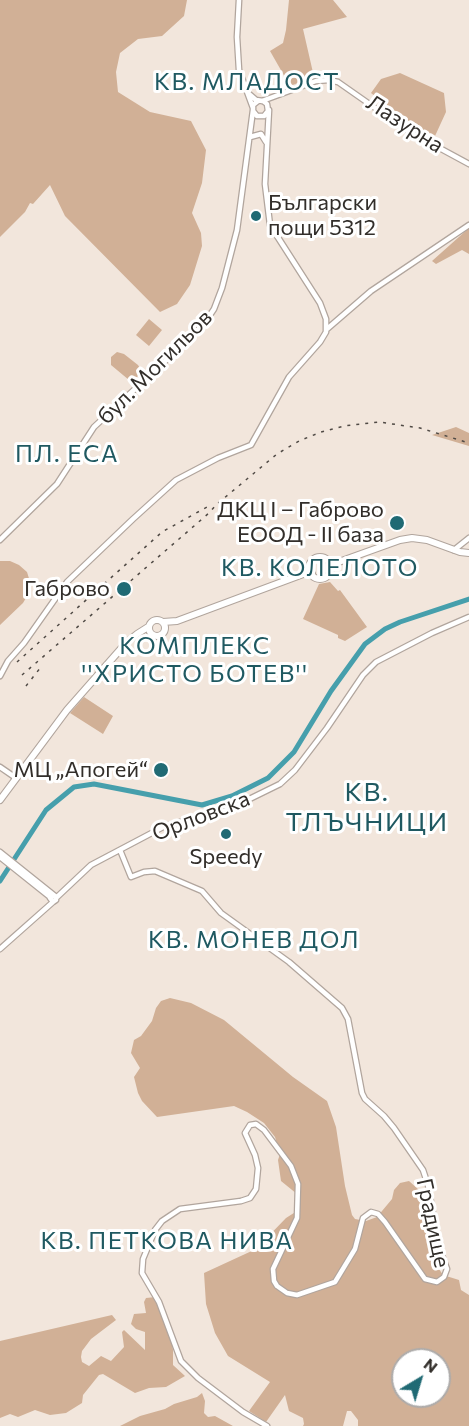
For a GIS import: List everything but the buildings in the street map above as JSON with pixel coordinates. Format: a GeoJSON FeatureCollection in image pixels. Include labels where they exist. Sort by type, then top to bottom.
{"type":"FeatureCollection","features":[{"type":"Feature","properties":{"kind":"main road"},"geometry":{"type":"LineString","coordinates":[[149,630],[155,620],[177,621],[309,574],[324,578],[334,565],[400,540],[412,538],[431,541],[469,553]]}},
{"type":"Feature","properties":{"kind":"main road"},"geometry":{"type":"LineString","coordinates":[[309,574],[312,561],[318,557],[334,565]]}},
{"type":"Feature","properties":{"kind":"main road"},"geometry":{"type":"LineString","coordinates":[[0,800],[67,710],[126,643],[140,632],[149,630],[158,636],[177,621]]}},
{"type":"Feature","properties":{"kind":"main road"},"geometry":{"type":"LineString","coordinates":[[163,622],[164,631]]}},
{"type":"Feature","properties":{"kind":"street"},"geometry":{"type":"LineString","coordinates":[[239,0],[238,63],[240,76],[252,109],[267,126]]}},
{"type":"Feature","properties":{"kind":"street","name":"Лазурна"},"geometry":{"type":"LineString","coordinates":[[260,101],[316,81],[338,82],[408,131],[469,164]]}},
{"type":"Feature","properties":{"kind":"street"},"geometry":{"type":"LineString","coordinates":[[247,93],[266,103],[269,108]]}},
{"type":"Feature","properties":{"kind":"street"},"geometry":{"type":"LineString","coordinates":[[273,97],[269,102],[267,126],[266,184],[270,225],[320,303],[325,314],[327,329]]}},
{"type":"Feature","properties":{"kind":"street"},"geometry":{"type":"LineString","coordinates":[[252,109],[260,101]]}},
{"type":"Feature","properties":{"kind":"street"},"geometry":{"type":"LineString","coordinates":[[260,117],[267,114],[269,108]]}},
{"type":"Feature","properties":{"kind":"street","name":"бул. Могильов"},"geometry":{"type":"LineString","coordinates":[[0,540],[57,484],[94,427],[207,321],[223,284],[237,230],[252,126],[252,109]]}},
{"type":"Feature","properties":{"kind":"street","name":"бул. Могильов"},"geometry":{"type":"LineString","coordinates":[[252,126],[260,117]]}},
{"type":"Feature","properties":{"kind":"street"},"geometry":{"type":"LineString","coordinates":[[250,138],[261,134],[267,143]]}},
{"type":"Feature","properties":{"kind":"street"},"geometry":{"type":"LineString","coordinates":[[0,676],[8,661],[24,643],[67,582],[141,512],[182,476],[218,458],[251,446],[289,377],[358,301],[469,225]]}},
{"type":"Feature","properties":{"kind":"street"},"geometry":{"type":"LineString","coordinates":[[320,342],[327,329],[348,311]]}},
{"type":"Feature","properties":{"kind":"street"},"geometry":{"type":"LineString","coordinates":[[454,550],[469,538]]}},
{"type":"Feature","properties":{"kind":"street","name":"Орловска"},"geometry":{"type":"LineString","coordinates":[[0,949],[91,865],[165,826],[227,810],[280,784],[295,770],[363,675],[376,662],[469,617]]}},
{"type":"Feature","properties":{"kind":"street"},"geometry":{"type":"LineString","coordinates":[[0,767],[16,778]]}},
{"type":"Feature","properties":{"kind":"street","name":"Градище"},"geometry":{"type":"LineString","coordinates":[[120,850],[131,877],[155,871],[202,891],[221,913],[289,962],[337,1002],[348,1019],[357,1074],[365,1099],[394,1128],[423,1170],[428,1185],[439,1247],[447,1269],[444,1277],[436,1282],[425,1279],[385,1222],[378,1214],[371,1212],[363,1218],[355,1249],[335,1282],[293,1295],[277,1286],[273,1269],[297,1218],[298,1184],[291,1166],[264,1130],[256,1124],[250,1125],[245,1133],[258,1168],[256,1189],[250,1198],[180,1209],[155,1230],[143,1259],[142,1273],[159,1302],[178,1356],[185,1367],[206,1384],[243,1412],[267,1426]]}},
{"type":"Feature","properties":{"kind":"street"},"geometry":{"type":"LineString","coordinates":[[1,854],[53,898]]}},
{"type":"Feature","properties":{"kind":"shaded area"},"geometry":{"type":"Polygon","coordinates":[[[0,0],[187,0],[184,16],[162,36],[138,39],[120,53],[116,72],[118,92],[150,112],[191,121],[206,150],[202,183],[192,213],[201,233],[202,246],[190,285],[177,304],[160,312],[65,216],[50,185],[33,204],[30,203],[25,212],[0,237],[0,0]]]}},
{"type":"Feature","properties":{"kind":"shaded area"},"geometry":{"type":"Polygon","coordinates":[[[289,0],[333,0],[347,17],[303,29],[314,77],[290,86],[270,51],[283,43],[289,0]]]}},
{"type":"Feature","properties":{"kind":"shaded area"},"geometry":{"type":"Polygon","coordinates":[[[400,73],[444,93],[446,112],[435,136],[406,121],[371,93],[381,79],[400,73]]]}},
{"type":"Feature","properties":{"kind":"shaded area"},"geometry":{"type":"Polygon","coordinates":[[[469,228],[469,254],[462,250],[436,264],[432,261],[469,228]]]}},
{"type":"Feature","properties":{"kind":"shaded area"},"geometry":{"type":"Polygon","coordinates":[[[149,319],[162,330],[149,346],[136,335],[149,319]]]}},
{"type":"Feature","properties":{"kind":"shaded area"},"geometry":{"type":"Polygon","coordinates":[[[117,352],[124,354],[138,365],[141,370],[137,377],[129,380],[111,365],[111,357],[117,352]]]}},
{"type":"Feature","properties":{"kind":"shaded area"},"geometry":{"type":"Polygon","coordinates":[[[456,427],[469,433],[469,446],[432,435],[456,427]]]}},
{"type":"Feature","properties":{"kind":"shaded area"},"geometry":{"type":"Polygon","coordinates":[[[0,561],[10,561],[19,565],[27,572],[31,585],[23,603],[0,625],[0,561]]]}},
{"type":"Feature","properties":{"kind":"shaded area"},"geometry":{"type":"Polygon","coordinates":[[[330,582],[338,591],[340,590],[367,627],[345,641],[338,638],[338,635],[303,619],[319,584],[330,582]]]}},
{"type":"Feature","properties":{"kind":"shaded area"},"geometry":{"type":"Polygon","coordinates":[[[84,697],[113,716],[103,734],[70,713],[84,697]]]}},
{"type":"Feature","properties":{"kind":"shaded area"},"geometry":{"type":"Polygon","coordinates":[[[170,998],[191,1003],[224,1020],[293,1077],[327,1101],[336,1127],[345,1186],[355,1219],[366,1221],[377,1217],[392,1199],[394,1190],[400,1183],[409,1181],[419,1190],[437,1233],[435,1255],[437,1266],[443,1275],[459,1280],[461,1290],[469,1295],[469,1426],[358,1426],[358,1420],[351,1411],[347,1411],[343,1426],[303,1426],[303,1418],[289,1411],[285,1395],[266,1422],[249,1411],[270,1382],[228,1356],[215,1333],[206,1304],[204,1273],[256,1249],[286,1218],[297,1211],[301,1200],[281,1181],[278,1160],[280,1154],[275,1137],[264,1123],[247,1112],[234,1106],[157,1117],[142,1101],[134,1077],[140,1068],[131,1053],[134,1040],[141,1036],[152,1021],[161,1001],[170,998]]]}},
{"type":"Feature","properties":{"kind":"shaded area"},"geometry":{"type":"Polygon","coordinates":[[[156,1297],[170,1332],[173,1365],[185,1376],[166,1387],[149,1388],[135,1393],[103,1374],[99,1375],[83,1395],[82,1403],[66,1413],[50,1415],[35,1410],[18,1417],[10,1414],[0,1418],[0,1341],[112,1315],[116,1320],[91,1339],[82,1351],[81,1357],[82,1362],[89,1366],[101,1356],[111,1361],[124,1347],[122,1332],[124,1330],[145,1350],[145,1332],[136,1329],[131,1324],[134,1314],[146,1313],[144,1302],[146,1298],[156,1297]]]}},
{"type":"Feature","properties":{"kind":"shaded area"},"geometry":{"type":"Polygon","coordinates":[[[202,1393],[205,1401],[204,1413],[208,1417],[215,1416],[233,1426],[120,1426],[140,1416],[197,1397],[202,1393]]]}},
{"type":"Feature","properties":{"kind":"waterway"},"geometry":{"type":"LineString","coordinates":[[0,881],[46,810],[74,787],[94,784],[202,805],[232,796],[268,778],[294,752],[331,691],[365,644],[385,629],[400,622],[469,599]]}},
{"type":"Feature","properties":{"kind":"railway"},"geometry":{"type":"LineString","coordinates":[[22,675],[217,504],[277,454],[299,441],[344,426],[379,422],[420,428],[469,443]]}},
{"type":"Feature","properties":{"kind":"railway"},"geometry":{"type":"LineString","coordinates":[[17,662],[162,532],[207,507]]}},
{"type":"Feature","properties":{"kind":"railway"},"geometry":{"type":"LineString","coordinates":[[26,686],[41,667]]}},
{"type":"Feature","properties":{"kind":"place","name":"Български пощи 5312"},"geometry":{"type":"Point","coordinates":[256,216]}},
{"type":"Feature","properties":{"kind":"place","name":"ДКЦ І – Габрово ЕООД - II база"},"geometry":{"type":"Point","coordinates":[397,523]}},
{"type":"Feature","properties":{"kind":"place","name":"Габрово"},"geometry":{"type":"Point","coordinates":[124,589]}},
{"type":"Feature","properties":{"kind":"place","name":"МЦ „Апогей“"},"geometry":{"type":"Point","coordinates":[161,770]}},
{"type":"Feature","properties":{"kind":"place","name":"Speedy"},"geometry":{"type":"Point","coordinates":[226,834]}},
{"type":"Feature","properties":{"kind":"district","name":"КВ. МЛАДОСТ"},"geometry":{"type":"Point","coordinates":[247,82]}},
{"type":"Feature","properties":{"kind":"district","name":"ПЛ. ЕСА"},"geometry":{"type":"Point","coordinates":[67,454]}},
{"type":"Feature","properties":{"kind":"district","name":"КВ. КОЛЕЛОТО"},"geometry":{"type":"Point","coordinates":[320,568]}},
{"type":"Feature","properties":{"kind":"district","name":"КОМПЛЕКС ''ХРИСТО БОТЕВ''"},"geometry":{"type":"Point","coordinates":[195,660]}},
{"type":"Feature","properties":{"kind":"district","name":"КВ. ТЛЪЧНИЦИ"},"geometry":{"type":"Point","coordinates":[367,807]}},
{"type":"Feature","properties":{"kind":"district","name":"КВ. МОНЕВ ДОЛ"},"geometry":{"type":"Point","coordinates":[254,940]}},
{"type":"Feature","properties":{"kind":"district","name":"КВ. ПЕТКОВА НИВА"},"geometry":{"type":"Point","coordinates":[167,1241]}}]}
